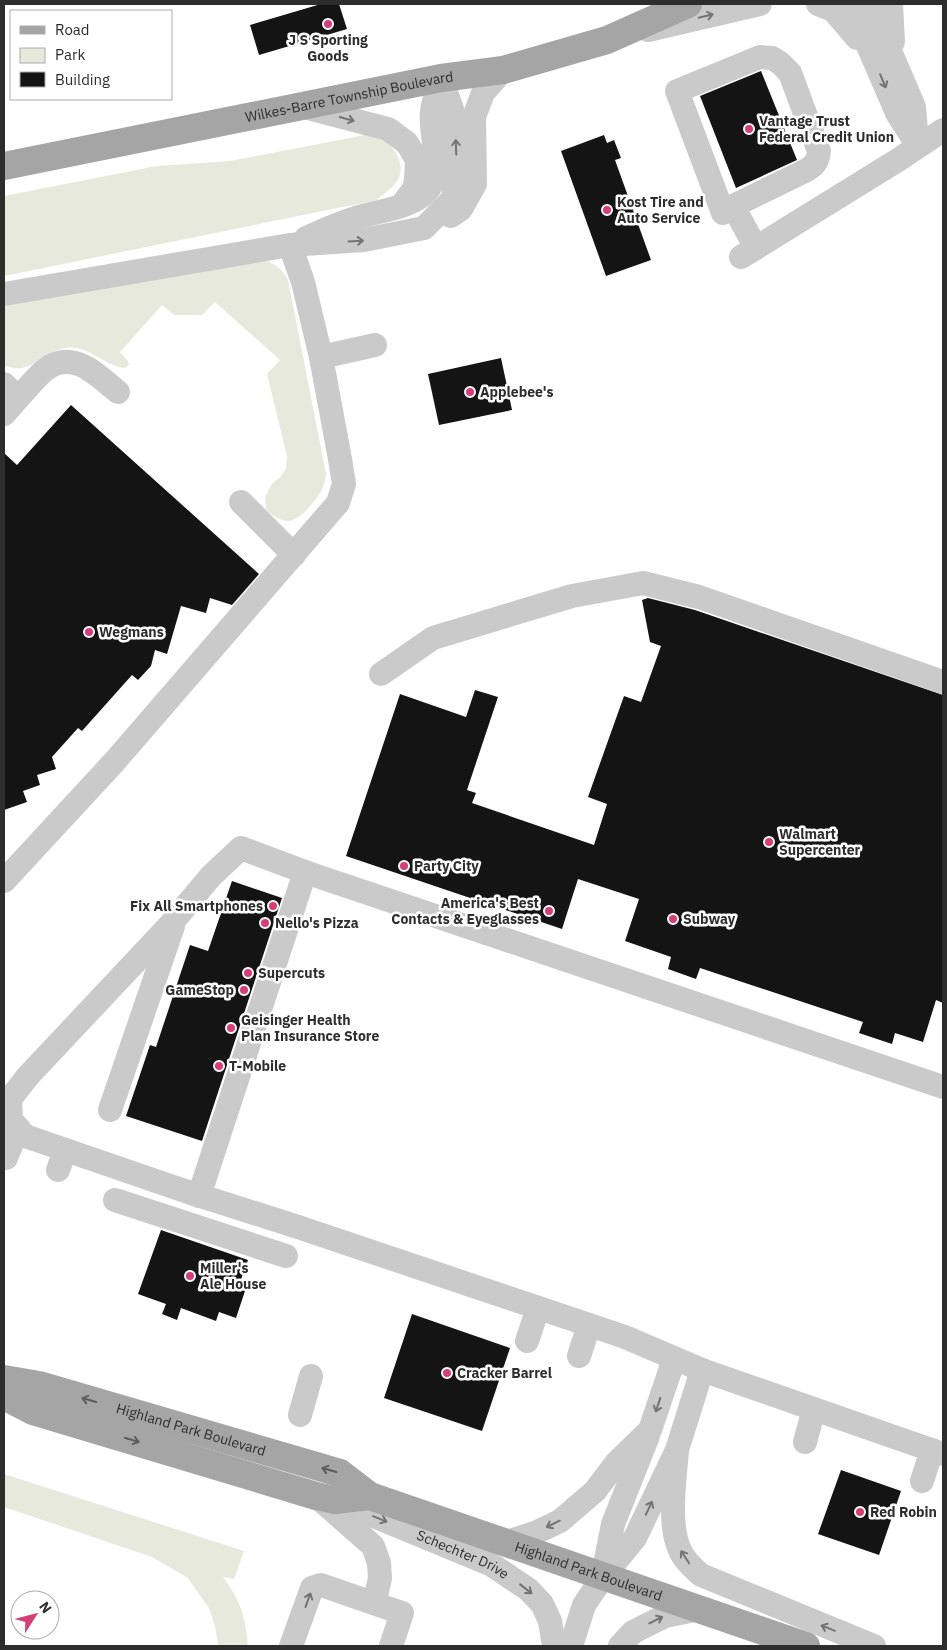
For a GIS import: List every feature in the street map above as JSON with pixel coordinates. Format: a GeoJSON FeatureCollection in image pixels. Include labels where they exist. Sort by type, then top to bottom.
{"type":"FeatureCollection","features":[{"type":"Feature","properties":{"kind":"main road","name":"Wilkes-Barre Township Boulevard"},"geometry":{"type":"LineString","coordinates":[[4,166],[441,78],[503,70],[607,40],[688,4]]}},
{"type":"Feature","properties":{"kind":"main road","name":"Highland Park Boulevard"},"geometry":{"type":"LineString","coordinates":[[4,1379],[39,1386],[340,1473],[370,1496],[806,1646]]}},
{"type":"Feature","properties":{"kind":"main road","name":"Highland Park Boulevard"},"geometry":{"type":"LineString","coordinates":[[4,1396],[33,1411],[326,1498],[370,1496]]}},
{"type":"Feature","properties":{"kind":"lane"},"geometry":{"type":"LineString","coordinates":[[607,40],[760,4]]}},
{"type":"Feature","properties":{"kind":"lane"},"geometry":{"type":"LineString","coordinates":[[818,4],[833,10],[871,52]]}},
{"type":"Feature","properties":{"kind":"lane"},"geometry":{"type":"LineString","coordinates":[[850,4],[897,113],[918,146]]}},
{"type":"Feature","properties":{"kind":"lane"},"geometry":{"type":"LineString","coordinates":[[870,4],[914,107],[918,146]]}},
{"type":"Feature","properties":{"kind":"lane"},"geometry":{"type":"LineString","coordinates":[[890,4],[895,61]]}},
{"type":"Feature","properties":{"kind":"lane"},"geometry":{"type":"LineString","coordinates":[[760,58],[772,58],[790,73],[819,151],[818,158],[814,166],[733,206],[723,213],[676,91],[760,58]]}},
{"type":"Feature","properties":{"kind":"lane"},"geometry":{"type":"LineString","coordinates":[[4,294],[290,245],[364,240],[441,224],[460,208],[475,184],[474,117],[483,93],[503,70]]}},
{"type":"Feature","properties":{"kind":"lane"},"geometry":{"type":"LineString","coordinates":[[424,228],[452,199],[456,179],[456,142],[452,109],[441,78]]}},
{"type":"Feature","properties":{"kind":"lane"},"geometry":{"type":"LineString","coordinates":[[290,245],[355,218],[401,206],[425,195],[433,184],[437,165],[433,145],[432,111],[441,78]]}},
{"type":"Feature","properties":{"kind":"lane"},"geometry":{"type":"LineString","coordinates":[[300,106],[388,129],[407,143],[417,160],[416,180],[414,189],[401,206]]}},
{"type":"Feature","properties":{"kind":"lane"},"geometry":{"type":"LineString","coordinates":[[733,206],[748,252],[898,160],[943,130]]}},
{"type":"Feature","properties":{"kind":"lane"},"geometry":{"type":"LineString","coordinates":[[4,881],[121,754],[338,503],[344,484],[321,357],[303,282],[290,245]]}},
{"type":"Feature","properties":{"kind":"lane"},"geometry":{"type":"LineString","coordinates":[[321,357],[375,345]]}},
{"type":"Feature","properties":{"kind":"lane"},"geometry":{"type":"LineString","coordinates":[[9,399],[46,369],[68,360],[82,364],[118,392]]}},
{"type":"Feature","properties":{"kind":"lane"},"geometry":{"type":"LineString","coordinates":[[241,502],[294,555]]}},
{"type":"Feature","properties":{"kind":"lane"},"geometry":{"type":"LineString","coordinates":[[381,674],[433,638],[572,596],[643,582],[699,597],[943,682]]}},
{"type":"Feature","properties":{"kind":"lane"},"geometry":{"type":"LineString","coordinates":[[922,1481],[938,1452],[702,1370],[625,1337],[295,1226],[199,1196],[61,1160],[25,1136],[11,1120],[10,1099],[28,1076],[176,918],[211,876],[241,848],[304,872],[943,1087]]}},
{"type":"Feature","properties":{"kind":"lane"},"geometry":{"type":"LineString","coordinates":[[199,1196],[304,872]]}},
{"type":"Feature","properties":{"kind":"lane"},"geometry":{"type":"LineString","coordinates":[[110,1110],[176,918]]}},
{"type":"Feature","properties":{"kind":"lane"},"geometry":{"type":"LineString","coordinates":[[6,1158],[18,1128]]}},
{"type":"Feature","properties":{"kind":"lane"},"geometry":{"type":"LineString","coordinates":[[114,1200],[287,1253],[295,1226]]}},
{"type":"Feature","properties":{"kind":"lane"},"geometry":{"type":"LineString","coordinates":[[527,1341],[538,1308]]}},
{"type":"Feature","properties":{"kind":"lane"},"geometry":{"type":"LineString","coordinates":[[579,1356],[589,1325]]}},
{"type":"Feature","properties":{"kind":"lane"},"geometry":{"type":"LineString","coordinates":[[588,1646],[599,1607],[602,1577],[614,1524],[650,1430],[674,1359]]}},
{"type":"Feature","properties":{"kind":"lane"},"geometry":{"type":"LineString","coordinates":[[571,1646],[584,1605],[602,1577],[635,1538],[677,1450],[702,1370]]}},
{"type":"Feature","properties":{"kind":"lane"},"geometry":{"type":"LineString","coordinates":[[300,1415],[311,1376]]}},
{"type":"Feature","properties":{"kind":"lane"},"geometry":{"type":"LineString","coordinates":[[805,1442],[814,1409]]}},
{"type":"Feature","properties":{"kind":"lane"},"geometry":{"type":"LineString","coordinates":[[504,1543],[535,1533],[560,1521],[595,1491],[617,1462],[650,1430]]}},
{"type":"Feature","properties":{"kind":"lane"},"geometry":{"type":"LineString","coordinates":[[677,1450],[673,1518],[678,1547],[688,1563],[701,1575],[874,1646]]}},
{"type":"Feature","properties":{"kind":"lane"},"geometry":{"type":"LineString","coordinates":[[326,1498],[373,1546],[379,1563],[385,1601],[380,1646]]}},
{"type":"Feature","properties":{"kind":"lane","name":"Schechter Drive"},"geometry":{"type":"LineString","coordinates":[[326,1498],[492,1565],[529,1590],[542,1604],[550,1620],[554,1646]]}},
{"type":"Feature","properties":{"kind":"lane"},"geometry":{"type":"LineString","coordinates":[[291,1646],[312,1588],[321,1585],[385,1601],[402,1613],[390,1646]]}},
{"type":"Feature","properties":{"kind":"lane"},"geometry":{"type":"LineString","coordinates":[[620,1646],[633,1632],[665,1616],[700,1609]]}},
{"type":"Feature","properties":{"kind":"green space"},"geometry":{"type":"Polygon","coordinates":[[[365,135],[378,137],[385,141],[395,151],[400,163],[400,175],[397,181],[377,200],[4,276],[4,196],[157,166],[230,161],[365,135]]]}},
{"type":"Feature","properties":{"kind":"green space"},"geometry":{"type":"Polygon","coordinates":[[[265,261],[279,268],[288,280],[326,474],[324,484],[317,497],[306,511],[292,520],[281,520],[275,517],[266,509],[265,497],[271,485],[286,469],[287,456],[267,374],[280,360],[215,302],[202,315],[174,315],[162,305],[120,352],[129,365],[124,368],[81,349],[73,348],[65,348],[49,354],[35,363],[21,368],[4,365],[4,304],[265,261]]]}},
{"type":"Feature","properties":{"kind":"green space"},"geometry":{"type":"Polygon","coordinates":[[[4,1474],[244,1551],[234,1579],[223,1577],[241,1609],[248,1646],[218,1646],[215,1626],[209,1608],[188,1578],[152,1557],[4,1507],[4,1474]]]}},
{"type":"Feature","properties":{"kind":"building"},"geometry":{"type":"Polygon","coordinates":[[[321,4],[339,4],[347,29],[259,55],[250,25],[321,4]]]}},
{"type":"Feature","properties":{"kind":"building","name":"Vantage Trust Federal Credit Union"},"geometry":{"type":"Polygon","coordinates":[[[761,71],[797,160],[736,188],[700,96],[761,71]]]}},
{"type":"Feature","properties":{"kind":"building","name":"Kost Tire and Auto Service"},"geometry":{"type":"Polygon","coordinates":[[[604,135],[607,143],[614,140],[621,158],[615,160],[651,260],[606,276],[561,151],[604,135]]]}},
{"type":"Feature","properties":{"kind":"building","name":"Applebee's"},"geometry":{"type":"Polygon","coordinates":[[[501,358],[512,410],[439,425],[428,374],[501,358]]]}},
{"type":"Feature","properties":{"kind":"building","name":"Wegmans"},"geometry":{"type":"Polygon","coordinates":[[[71,405],[259,574],[232,605],[210,598],[206,613],[181,606],[167,654],[155,650],[151,666],[138,680],[132,675],[82,731],[78,728],[52,757],[56,769],[37,775],[40,785],[23,791],[27,802],[4,810],[4,453],[17,465],[71,405]]]}},
{"type":"Feature","properties":{"kind":"building","name":"Walmart Supercenter"},"geometry":{"type":"Polygon","coordinates":[[[648,598],[695,610],[943,695],[943,1003],[936,1000],[923,1042],[895,1033],[892,1044],[859,1033],[863,1022],[700,968],[696,979],[668,969],[671,957],[625,941],[639,899],[578,879],[562,929],[346,856],[400,694],[466,717],[475,690],[498,697],[467,790],[476,793],[472,803],[594,845],[607,804],[588,797],[624,696],[641,702],[661,646],[650,642],[642,600],[648,598]]]}},
{"type":"Feature","properties":{"kind":"building"},"geometry":{"type":"Polygon","coordinates":[[[232,881],[282,898],[202,1141],[126,1116],[150,1045],[156,1047],[190,945],[208,951],[232,881]]]}},
{"type":"Feature","properties":{"kind":"building","name":"Miller's Ale House"},"geometry":{"type":"Polygon","coordinates":[[[161,1230],[248,1260],[239,1285],[246,1288],[236,1318],[219,1312],[216,1321],[181,1308],[177,1320],[162,1314],[166,1304],[138,1294],[161,1230]]]}},
{"type":"Feature","properties":{"kind":"building","name":"Cracker Barrel"},"geometry":{"type":"Polygon","coordinates":[[[412,1314],[510,1348],[482,1431],[384,1398],[412,1314]]]}},
{"type":"Feature","properties":{"kind":"building","name":"Red Robin"},"geometry":{"type":"Polygon","coordinates":[[[841,1470],[901,1491],[879,1555],[818,1534],[841,1470]]]}},
{"type":"Feature","properties":{"kind":"place","name":"J S Sporting Goods"},"geometry":{"type":"Point","coordinates":[328,24]}},
{"type":"Feature","properties":{"kind":"place","name":"Vantage Trust Federal Credit Union"},"geometry":{"type":"Point","coordinates":[749,129]}},
{"type":"Feature","properties":{"kind":"place","name":"Kost Tire and Auto Service"},"geometry":{"type":"Point","coordinates":[607,210]}},
{"type":"Feature","properties":{"kind":"place","name":"Applebee's"},"geometry":{"type":"Point","coordinates":[470,392]}},
{"type":"Feature","properties":{"kind":"place","name":"Wegmans"},"geometry":{"type":"Point","coordinates":[89,632]}},
{"type":"Feature","properties":{"kind":"place","name":"Walmart Supercenter"},"geometry":{"type":"Point","coordinates":[769,842]}},
{"type":"Feature","properties":{"kind":"place","name":"Party City"},"geometry":{"type":"Point","coordinates":[404,866]}},
{"type":"Feature","properties":{"kind":"place","name":"Fix All Smartphones"},"geometry":{"type":"Point","coordinates":[273,906]}},
{"type":"Feature","properties":{"kind":"place","name":"America's Best Contacts & Eyeglasses"},"geometry":{"type":"Point","coordinates":[549,911]}},
{"type":"Feature","properties":{"kind":"place","name":"Subway"},"geometry":{"type":"Point","coordinates":[673,919]}},
{"type":"Feature","properties":{"kind":"place","name":"Nello's Pizza"},"geometry":{"type":"Point","coordinates":[265,923]}},
{"type":"Feature","properties":{"kind":"place","name":"Supercuts"},"geometry":{"type":"Point","coordinates":[248,973]}},
{"type":"Feature","properties":{"kind":"place","name":"GameStop"},"geometry":{"type":"Point","coordinates":[244,990]}},
{"type":"Feature","properties":{"kind":"place","name":"Geisinger Health Plan Insurance Store"},"geometry":{"type":"Point","coordinates":[231,1028]}},
{"type":"Feature","properties":{"kind":"place","name":"T-Mobile"},"geometry":{"type":"Point","coordinates":[219,1066]}},
{"type":"Feature","properties":{"kind":"place","name":"Miller's Ale House"},"geometry":{"type":"Point","coordinates":[190,1276]}},
{"type":"Feature","properties":{"kind":"place","name":"Cracker Barrel"},"geometry":{"type":"Point","coordinates":[447,1373]}},
{"type":"Feature","properties":{"kind":"place","name":"Red Robin"},"geometry":{"type":"Point","coordinates":[860,1512]}}]}
